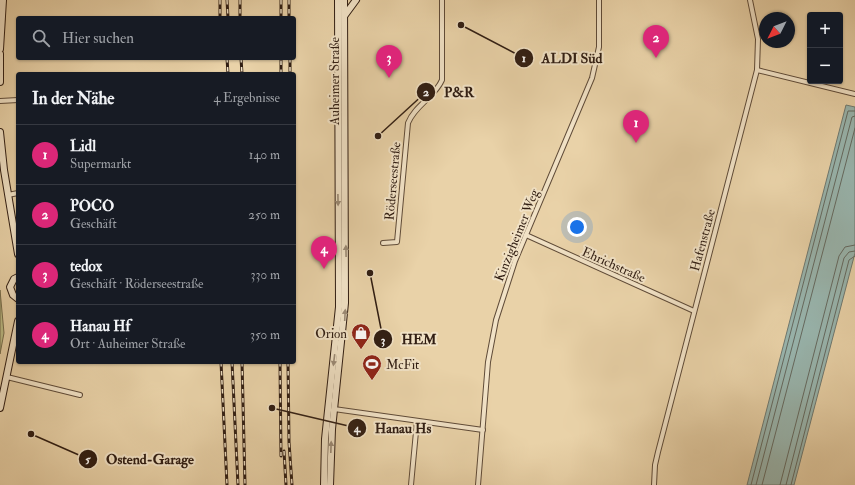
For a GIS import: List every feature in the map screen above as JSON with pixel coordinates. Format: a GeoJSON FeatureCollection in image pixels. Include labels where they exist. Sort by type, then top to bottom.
{"type":"FeatureCollection","features":[{"type":"Feature","properties":{"kind":"main road"},"geometry":{"type":"LineString","coordinates":[[0,48],[3,0]]}},
{"type":"Feature","properties":{"kind":"main road"},"geometry":{"type":"LineString","coordinates":[[344,16],[356,0]]}},
{"type":"Feature","properties":{"kind":"main road","name":"Auheimer Straße"},"geometry":{"type":"LineString","coordinates":[[330,485],[334,409],[345,303],[344,16],[340,1]]}},
{"type":"Feature","properties":{"kind":"main road","name":"Auheimer Straße"},"geometry":{"type":"LineString","coordinates":[[324,485],[325,439],[339,307],[338,161],[340,1]]}},
{"type":"Feature","properties":{"kind":"main road"},"geometry":{"type":"LineString","coordinates":[[0,54],[0,82]]}},
{"type":"Feature","properties":{"kind":"main road"},"geometry":{"type":"LineString","coordinates":[[0,132],[16,242]]}},
{"type":"Feature","properties":{"kind":"main road"},"geometry":{"type":"LineString","coordinates":[[16,278],[10,287],[13,295],[16,297]]}},
{"type":"Feature","properties":{"kind":"main road"},"geometry":{"type":"LineString","coordinates":[[0,408],[16,331]]}},
{"type":"Feature","properties":{"kind":"street","name":"Röderseestraße"},"geometry":{"type":"LineString","coordinates":[[383,243],[397,242],[408,123],[418,107],[438,88],[442,80],[442,0]]}},
{"type":"Feature","properties":{"kind":"street","name":"Kinzigheimer Weg"},"geometry":{"type":"LineString","coordinates":[[478,485],[488,362],[492,333],[504,292],[526,235],[592,78],[599,47],[599,0]]}},
{"type":"Feature","properties":{"kind":"street","name":"Hafenstraße"},"geometry":{"type":"LineString","coordinates":[[654,485],[655,465],[658,452],[757,70],[758,39],[750,0]]}},
{"type":"Feature","properties":{"kind":"street"},"geometry":{"type":"LineString","coordinates":[[757,70],[855,94]]}},
{"type":"Feature","properties":{"kind":"street"},"geometry":{"type":"LineString","coordinates":[[0,101],[16,100]]}},
{"type":"Feature","properties":{"kind":"street"},"geometry":{"type":"LineString","coordinates":[[338,161],[345,161]]}},
{"type":"Feature","properties":{"kind":"street"},"geometry":{"type":"LineString","coordinates":[[8,195],[16,193]]}},
{"type":"Feature","properties":{"kind":"street","name":"Ehrichstraße"},"geometry":{"type":"LineString","coordinates":[[526,235],[694,311]]}},
{"type":"Feature","properties":{"kind":"street"},"geometry":{"type":"LineString","coordinates":[[7,377],[80,395]]}},
{"type":"Feature","properties":{"kind":"street"},"geometry":{"type":"LineString","coordinates":[[334,409],[483,430]]}},
{"type":"Feature","properties":{"kind":"street"},"geometry":{"type":"LineString","coordinates":[[411,485],[417,421]]}},
{"type":"Feature","properties":{"kind":"green space"},"geometry":{"type":"Polygon","coordinates":[[[0,290],[4,333],[0,354],[0,290]]]}},
{"type":"Feature","properties":{"kind":"water"},"geometry":{"type":"Polygon","coordinates":[[[846,105],[855,107],[855,253],[794,485],[747,485],[846,105]]]}},
{"type":"Feature","properties":{"kind":"railway"},"geometry":{"type":"LineString","coordinates":[[220,0],[220,16]]}},
{"type":"Feature","properties":{"kind":"railway"},"geometry":{"type":"LineString","coordinates":[[227,0],[228,16]]}},
{"type":"Feature","properties":{"kind":"railway"},"geometry":{"type":"LineString","coordinates":[[240,0],[240,16]]}},
{"type":"Feature","properties":{"kind":"railway"},"geometry":{"type":"LineString","coordinates":[[281,0],[281,16]]}},
{"type":"Feature","properties":{"kind":"railway"},"geometry":{"type":"LineString","coordinates":[[289,0],[289,16]]}},
{"type":"Feature","properties":{"kind":"railway"},"geometry":{"type":"LineString","coordinates":[[227,60],[228,72]]}},
{"type":"Feature","properties":{"kind":"railway"},"geometry":{"type":"LineString","coordinates":[[241,60],[242,72]]}},
{"type":"Feature","properties":{"kind":"railway"},"geometry":{"type":"LineString","coordinates":[[281,60],[281,72]]}},
{"type":"Feature","properties":{"kind":"railway"},"geometry":{"type":"LineString","coordinates":[[290,60],[290,72]]}},
{"type":"Feature","properties":{"kind":"railway"},"geometry":{"type":"LineString","coordinates":[[221,364],[227,485]]}},
{"type":"Feature","properties":{"kind":"railway"},"geometry":{"type":"LineString","coordinates":[[232,364],[238,485]]}},
{"type":"Feature","properties":{"kind":"railway"},"geometry":{"type":"LineString","coordinates":[[242,364],[245,485]]}},
{"type":"Feature","properties":{"kind":"railway"},"geometry":{"type":"LineString","coordinates":[[280,364],[281,456]]}},
{"type":"Feature","properties":{"kind":"railway"},"geometry":{"type":"LineString","coordinates":[[288,364],[289,442],[292,485]]}},
{"type":"Feature","properties":{"kind":"railway"},"geometry":{"type":"LineString","coordinates":[[284,451],[286,485]]}},
{"type":"Feature","properties":{"kind":"place","name":"ALDI Süd"},"geometry":{"type":"Point","coordinates":[461,25]}},
{"type":"Feature","properties":{"kind":"place","name":"POCO"},"geometry":{"type":"Point","coordinates":[656,58]}},
{"type":"Feature","properties":{"kind":"place","name":"tedox"},"geometry":{"type":"Point","coordinates":[389,78]}},
{"type":"Feature","properties":{"kind":"place","name":"P&R"},"geometry":{"type":"Point","coordinates":[378,136]}},
{"type":"Feature","properties":{"kind":"place","name":"Lidl"},"geometry":{"type":"Point","coordinates":[636,143]}},
{"type":"Feature","properties":{"kind":"place","name":"Hanau Hf"},"geometry":{"type":"Point","coordinates":[324,269]}},
{"type":"Feature","properties":{"kind":"place","name":"HEM"},"geometry":{"type":"Point","coordinates":[370,273]}},
{"type":"Feature","properties":{"kind":"place","name":"Orion"},"geometry":{"type":"Point","coordinates":[361,350]}},
{"type":"Feature","properties":{"kind":"place","name":"McFit"},"geometry":{"type":"Point","coordinates":[372,381]}},
{"type":"Feature","properties":{"kind":"place","name":"Hanau Hs"},"geometry":{"type":"Point","coordinates":[272,408]}},
{"type":"Feature","properties":{"kind":"place","name":"Ostend-Garage"},"geometry":{"type":"Point","coordinates":[31,434]}}]}
